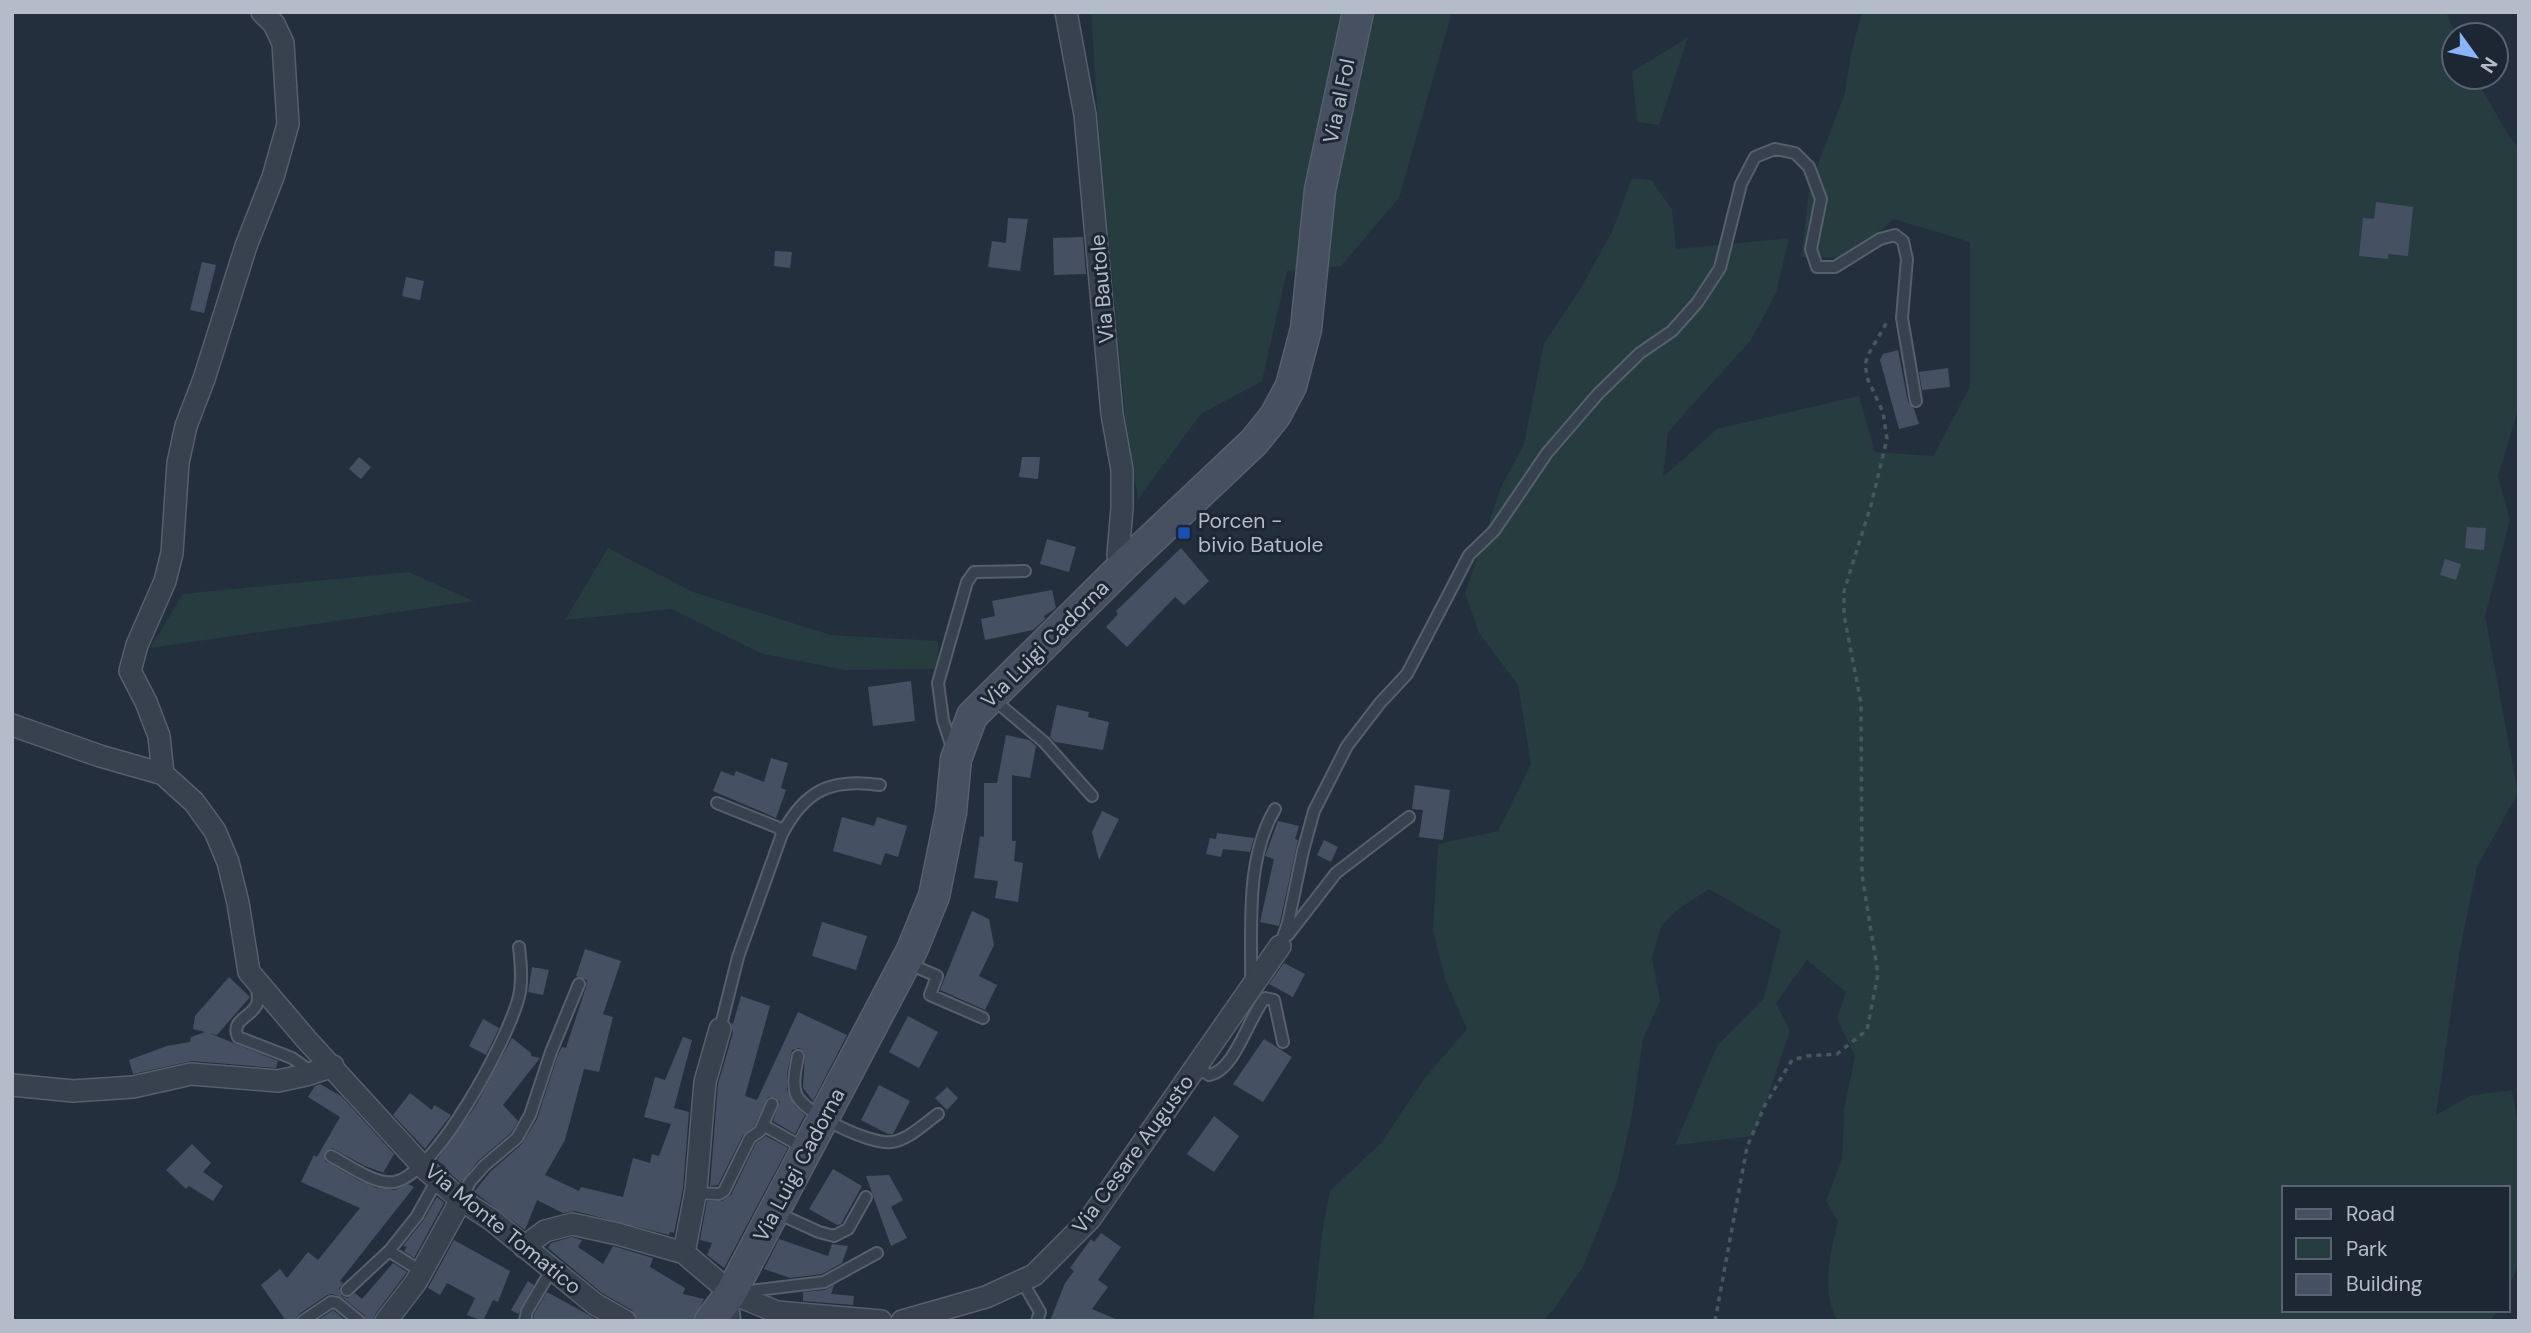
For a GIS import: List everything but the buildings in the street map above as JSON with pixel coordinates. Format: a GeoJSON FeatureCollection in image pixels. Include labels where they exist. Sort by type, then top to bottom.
{"type":"FeatureCollection","features":[{"type":"Feature","properties":{"kind":"street"},"geometry":{"type":"LineString","coordinates":[[163,774],[159,736],[130,671],[137,645],[165,581],[172,553],[178,463],[186,426],[204,379],[246,246],[273,177],[288,124],[283,43],[274,24],[262,12]]}},
{"type":"Feature","properties":{"kind":"street","name":"Via Bautole"},"geometry":{"type":"LineString","coordinates":[[1066,12],[1085,115],[1112,414],[1122,470],[1118,555],[1126,563]]}},
{"type":"Feature","properties":{"kind":"street","name":"Via al Fol"},"geometry":{"type":"LineString","coordinates":[[1320,190],[1358,12]]}},
{"type":"Feature","properties":{"kind":"street","name":"Via Luigi Cadorna"},"geometry":{"type":"LineString","coordinates":[[710,1321],[733,1307],[774,1211],[905,962],[934,896],[951,812],[956,759],[972,716],[1126,563],[1254,442],[1275,416],[1292,386],[1306,329],[1320,190]]}},
{"type":"Feature","properties":{"kind":"street"},"geometry":{"type":"LineString","coordinates":[[12,725],[100,756],[163,774],[194,802],[215,831],[231,876],[249,972],[256,980]]}},
{"type":"Feature","properties":{"kind":"street","name":"Via Cesare Augusto"},"geometry":{"type":"LineString","coordinates":[[902,1321],[958,1309],[1034,1275],[1090,1219],[1280,946]]}},
{"type":"Feature","properties":{"kind":"street","name":"Via Monte Tomatico"},"geometry":{"type":"LineString","coordinates":[[256,980],[306,1039],[323,1069],[437,1180],[492,1220],[595,1304],[625,1321]]}},
{"type":"Feature","properties":{"kind":"street"},"geometry":{"type":"LineString","coordinates":[[684,1253],[695,1193],[705,1082],[720,1029]]}},
{"type":"Feature","properties":{"kind":"street"},"geometry":{"type":"LineString","coordinates":[[12,1085],[73,1091],[133,1087],[191,1074],[278,1081],[323,1069]]}},
{"type":"Feature","properties":{"kind":"street"},"geometry":{"type":"LineString","coordinates":[[386,1321],[422,1272],[461,1200]]}},
{"type":"Feature","properties":{"kind":"street"},"geometry":{"type":"LineString","coordinates":[[524,1247],[545,1231],[572,1224],[684,1253],[733,1307],[881,1321]]}},
{"type":"Feature","properties":{"kind":"lane"},"geometry":{"type":"LineString","coordinates":[[1280,946],[1289,923],[1314,811],[1347,746],[1380,703],[1407,674],[1469,555],[1494,531],[1547,453],[1598,394],[1640,353],[1672,331],[1697,303],[1720,268],[1741,184],[1755,157],[1775,149],[1795,153],[1809,167],[1821,199],[1811,249],[1817,267],[1836,267],[1880,239],[1895,235],[1903,241],[1907,259],[1902,318],[1916,401]]}},
{"type":"Feature","properties":{"kind":"lane"},"geometry":{"type":"LineString","coordinates":[[956,759],[943,719],[938,683],[967,582],[974,572],[1025,571]]}},
{"type":"Feature","properties":{"kind":"lane"},"geometry":{"type":"LineString","coordinates":[[991,697],[1044,742],[1092,796]]}},
{"type":"Feature","properties":{"kind":"lane"},"geometry":{"type":"LineString","coordinates":[[720,1029],[738,957],[782,834],[793,814],[807,798],[829,785],[862,782],[880,785]]}},
{"type":"Feature","properties":{"kind":"lane"},"geometry":{"type":"LineString","coordinates":[[717,803],[779,828],[782,834]]}},
{"type":"Feature","properties":{"kind":"lane"},"geometry":{"type":"LineString","coordinates":[[1251,986],[1252,888],[1265,826],[1275,809]]}},
{"type":"Feature","properties":{"kind":"lane"},"geometry":{"type":"LineString","coordinates":[[1280,946],[1336,873],[1409,817]]}},
{"type":"Feature","properties":{"kind":"lane"},"geometry":{"type":"LineString","coordinates":[[331,1156],[385,1182],[397,1181],[421,1164],[438,1146],[474,1096],[518,999],[521,965],[519,947]]}},
{"type":"Feature","properties":{"kind":"lane"},"geometry":{"type":"LineString","coordinates":[[905,962],[937,976],[930,995],[983,1018]]}},
{"type":"Feature","properties":{"kind":"lane"},"geometry":{"type":"LineString","coordinates":[[256,980],[258,1002],[253,1011],[237,1025],[235,1031],[238,1037],[323,1069]]}},
{"type":"Feature","properties":{"kind":"lane"},"geometry":{"type":"LineString","coordinates":[[461,1200],[470,1182],[484,1166],[517,1138],[530,1115],[551,1052],[579,984]]}},
{"type":"Feature","properties":{"kind":"lane"},"geometry":{"type":"LineString","coordinates":[[1197,1067],[1209,1075],[1216,1074],[1232,1057],[1257,1007],[1265,998],[1274,1000],[1283,1042]]}},
{"type":"Feature","properties":{"kind":"lane"},"geometry":{"type":"LineString","coordinates":[[798,1056],[794,1081],[796,1096],[823,1118],[871,1141],[899,1141],[938,1114]]}},
{"type":"Feature","properties":{"kind":"lane"},"geometry":{"type":"LineString","coordinates":[[695,1193],[719,1194],[724,1191],[750,1138],[760,1131],[772,1104]]}},
{"type":"Feature","properties":{"kind":"lane"},"geometry":{"type":"LineString","coordinates":[[763,1125],[807,1149]]}},
{"type":"Feature","properties":{"kind":"lane"},"geometry":{"type":"LineString","coordinates":[[347,1290],[389,1251],[417,1216],[437,1180]]}},
{"type":"Feature","properties":{"kind":"lane"},"geometry":{"type":"LineString","coordinates":[[774,1211],[834,1236],[848,1229],[866,1197]]}},
{"type":"Feature","properties":{"kind":"lane"},"geometry":{"type":"LineString","coordinates":[[389,1251],[422,1272]]}},
{"type":"Feature","properties":{"kind":"lane"},"geometry":{"type":"LineString","coordinates":[[733,1307],[824,1282],[877,1254]]}},
{"type":"Feature","properties":{"kind":"lane"},"geometry":{"type":"LineString","coordinates":[[525,1321],[527,1311],[552,1269]]}},
{"type":"Feature","properties":{"kind":"lane"},"geometry":{"type":"LineString","coordinates":[[1022,1281],[1040,1312],[1037,1321]]}},
{"type":"Feature","properties":{"kind":"lane"},"geometry":{"type":"LineString","coordinates":[[303,1321],[331,1302],[337,1303],[359,1321]]}},
{"type":"Feature","properties":{"kind":"path"},"geometry":{"type":"LineString","coordinates":[[1715,1321],[1747,1147],[1765,1105],[1792,1060],[1837,1054],[1867,1030],[1878,974],[1862,875],[1861,703],[1844,615],[1844,592],[1871,505],[1887,439],[1883,412],[1868,380],[1865,365],[1903,294]]}},
{"type":"Feature","properties":{"kind":"green space"},"geometry":{"type":"Polygon","coordinates":[[[1091,12],[1452,12],[1399,198],[1341,266],[1287,271],[1262,381],[1201,414],[1138,499],[1127,436],[1099,137],[1091,12]]]}},
{"type":"Feature","properties":{"kind":"green space"},"geometry":{"type":"Polygon","coordinates":[[[1862,12],[2446,12],[2450,21],[2440,21],[2440,91],[2483,91],[2510,138],[2519,148],[2519,406],[2498,477],[2510,520],[2485,616],[2518,793],[2477,867],[2460,949],[2436,1115],[2472,1095],[2512,1090],[2519,1132],[2519,1265],[2510,1284],[2510,1186],[2282,1186],[2282,1312],[2497,1312],[2490,1321],[1837,1321],[1829,1296],[1828,1271],[1838,1221],[1826,1201],[1842,1159],[1844,1110],[1855,1056],[1837,1018],[1846,992],[1807,960],[1776,1003],[1790,1031],[1754,1136],[1675,1145],[1717,1046],[1764,998],[1781,930],[1709,889],[1677,910],[1661,926],[1652,958],[1660,1001],[1643,1039],[1632,1115],[1617,1182],[1583,1267],[1543,1321],[1313,1321],[1322,1233],[1330,1191],[1381,1143],[1424,1079],[1467,1029],[1445,979],[1433,929],[1438,844],[1498,831],[1531,764],[1518,685],[1479,633],[1465,593],[1501,487],[1524,444],[1544,343],[1582,286],[1612,232],[1632,178],[1651,180],[1672,209],[1676,249],[1789,238],[1776,293],[1751,340],[1668,432],[1663,477],[1717,429],[1859,396],[1875,452],[1933,456],[1970,387],[1970,242],[1894,219],[1848,258],[1801,257],[1810,185],[1845,93],[1851,54],[1862,12]]]}},
{"type":"Feature","properties":{"kind":"green space"},"geometry":{"type":"Polygon","coordinates":[[[1688,37],[1659,125],[1637,122],[1632,72],[1688,37]]]}},
{"type":"Feature","properties":{"kind":"green space"},"geometry":{"type":"Polygon","coordinates":[[[608,548],[693,592],[831,635],[938,641],[938,669],[845,670],[763,654],[671,609],[565,620],[608,548]]]}},
{"type":"Feature","properties":{"kind":"green space"},"geometry":{"type":"Polygon","coordinates":[[[408,572],[474,601],[150,648],[183,594],[408,572]]]}},
{"type":"Feature","properties":{"kind":"place","name":"Porcen - bivio Batuole"},"geometry":{"type":"Point","coordinates":[1184,533]}}]}
